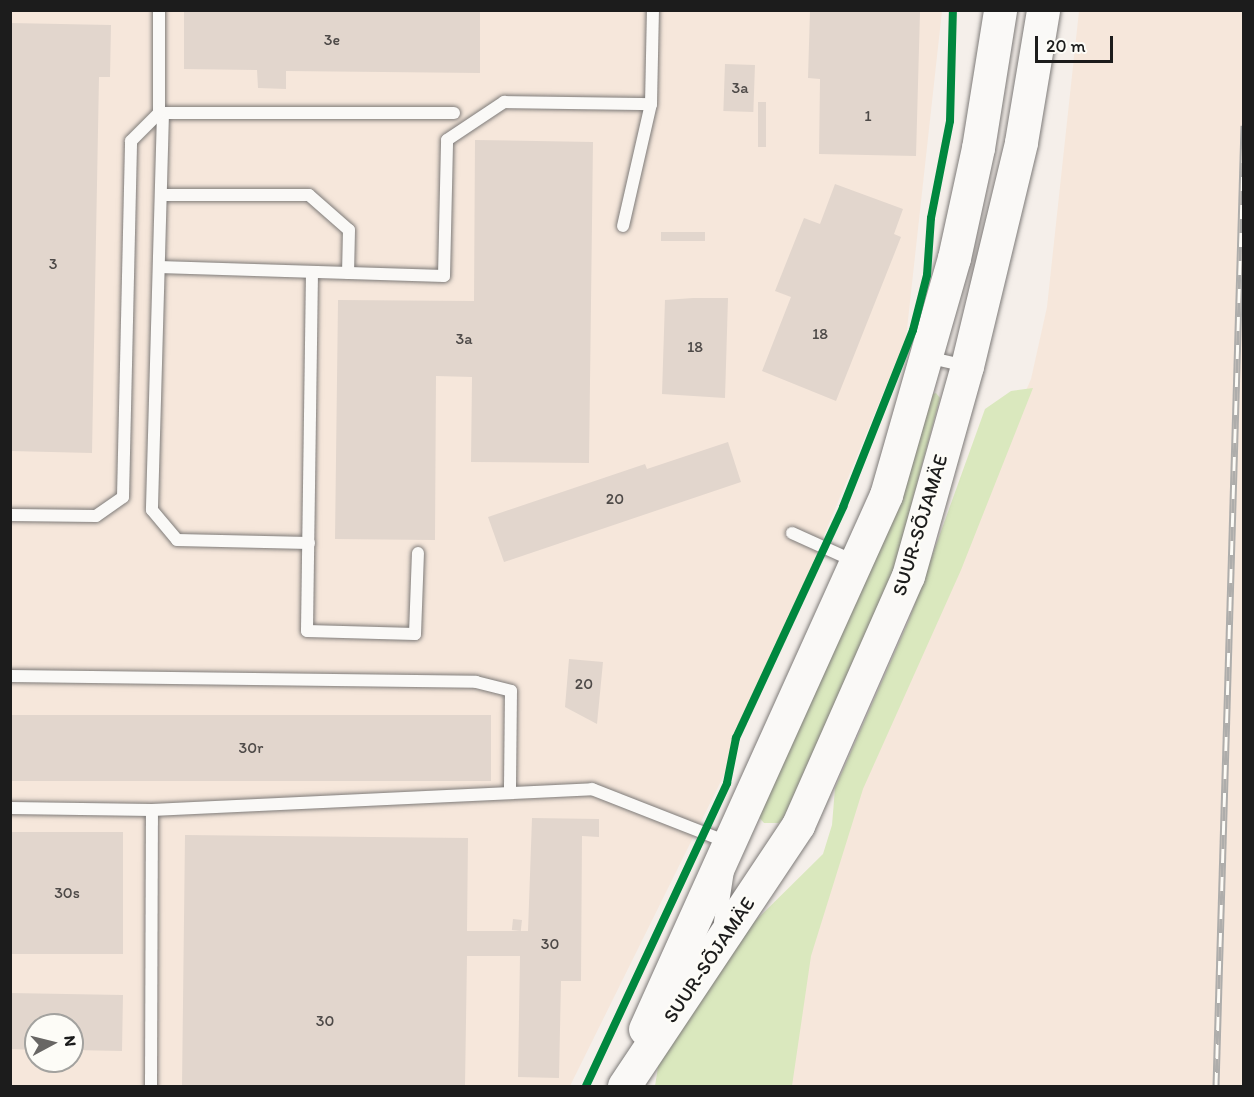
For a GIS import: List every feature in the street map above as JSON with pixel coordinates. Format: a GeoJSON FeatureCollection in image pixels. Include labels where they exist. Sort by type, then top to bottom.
{"type":"FeatureCollection","features":[{"type":"Feature","properties":{"kind":"main road","name":"SUUR-SÕJAMÄE"},"geometry":{"type":"LineString","coordinates":[[619,1086],[727,839],[886,495],[927,357],[978,148],[1000,10]]}},
{"type":"Feature","properties":{"kind":"main road","name":"SUUR-SÕJAMÄE"},"geometry":{"type":"LineString","coordinates":[[624,1086],[798,825],[909,576],[967,366],[1021,142],[1043,10]]}},
{"type":"Feature","properties":{"kind":"main road"},"geometry":{"type":"LineString","coordinates":[[727,839],[775,861]]}},
{"type":"Feature","properties":{"kind":"lane"},"geometry":{"type":"LineString","coordinates":[[159,10],[161,195],[152,510],[177,540],[309,543]]}},
{"type":"Feature","properties":{"kind":"lane"},"geometry":{"type":"LineString","coordinates":[[623,226],[651,104],[653,10]]}},
{"type":"Feature","properties":{"kind":"lane"},"geometry":{"type":"LineString","coordinates":[[159,267],[444,276],[447,140],[504,102],[651,104]]}},
{"type":"Feature","properties":{"kind":"lane"},"geometry":{"type":"LineString","coordinates":[[10,515],[96,516],[123,497],[131,141],[161,113],[454,113]]}},
{"type":"Feature","properties":{"kind":"lane"},"geometry":{"type":"LineString","coordinates":[[161,195],[309,195],[349,230],[348,273]]}},
{"type":"Feature","properties":{"kind":"lane"},"geometry":{"type":"LineString","coordinates":[[312,272],[307,631],[415,634],[418,553]]}},
{"type":"Feature","properties":{"kind":"lane"},"geometry":{"type":"LineString","coordinates":[[927,357],[967,366]]}},
{"type":"Feature","properties":{"kind":"lane"},"geometry":{"type":"LineString","coordinates":[[792,533],[855,561]]}},
{"type":"Feature","properties":{"kind":"lane"},"geometry":{"type":"LineString","coordinates":[[10,676],[476,682],[512,691],[510,793]]}},
{"type":"Feature","properties":{"kind":"lane"},"geometry":{"type":"LineString","coordinates":[[10,808],[152,810],[592,789],[727,839],[728,885],[720,924],[700,973]]}},
{"type":"Feature","properties":{"kind":"lane"},"geometry":{"type":"LineString","coordinates":[[152,810],[152,1086]]}},
{"type":"Feature","properties":{"kind":"shaded area"},"geometry":{"type":"Polygon","coordinates":[[[10,11],[942,11],[906,338],[728,767],[570,1086],[11,1086],[10,11]]]}},
{"type":"Feature","properties":{"kind":"shaded area"},"geometry":{"type":"Polygon","coordinates":[[[1079,11],[1243,11],[1243,1086],[669,1086],[826,880],[860,773],[1031,379],[1047,307],[1079,11]]]}},
{"type":"Feature","properties":{"kind":"green space"},"geometry":{"type":"Polygon","coordinates":[[[1033,388],[961,570],[863,789],[811,956],[792,1086],[655,1086],[661,1048],[742,934],[823,854],[832,825],[835,788],[909,620],[985,409],[1011,391],[1033,388]]]}},
{"type":"Feature","properties":{"kind":"green space"},"geometry":{"type":"Polygon","coordinates":[[[936,393],[940,398],[894,569],[784,817],[779,823],[764,823],[758,816],[764,793],[889,529],[930,395],[936,393]]]}},
{"type":"Feature","properties":{"kind":"building"},"geometry":{"type":"Polygon","coordinates":[[[184,10],[480,10],[480,73],[286,71],[286,89],[258,88],[257,70],[184,69],[184,10]]]}},
{"type":"Feature","properties":{"kind":"building"},"geometry":{"type":"Polygon","coordinates":[[[810,10],[920,12],[916,156],[819,154],[820,79],[808,78],[810,10]]]}},
{"type":"Feature","properties":{"kind":"building"},"geometry":{"type":"Polygon","coordinates":[[[10,23],[111,25],[110,77],[99,77],[92,453],[10,451],[10,23]]]}},
{"type":"Feature","properties":{"kind":"building"},"geometry":{"type":"Polygon","coordinates":[[[725,64],[755,65],[753,112],[723,111],[725,64]]]}},
{"type":"Feature","properties":{"kind":"building"},"geometry":{"type":"Polygon","coordinates":[[[758,102],[766,102],[766,147],[758,147],[758,102]]]}},
{"type":"Feature","properties":{"kind":"building"},"geometry":{"type":"Polygon","coordinates":[[[475,140],[593,142],[589,463],[471,462],[472,377],[436,376],[435,540],[335,539],[338,300],[474,301],[475,140]]]}},
{"type":"Feature","properties":{"kind":"building"},"geometry":{"type":"Polygon","coordinates":[[[835,184],[903,209],[894,234],[901,237],[836,401],[762,371],[791,297],[775,291],[804,218],[820,224],[835,184]]]}},
{"type":"Feature","properties":{"kind":"building"},"geometry":{"type":"Polygon","coordinates":[[[661,232],[705,232],[705,241],[661,241],[661,232]]]}},
{"type":"Feature","properties":{"kind":"building"},"geometry":{"type":"Polygon","coordinates":[[[728,298],[725,398],[662,394],[665,300],[728,298]]]}},
{"type":"Feature","properties":{"kind":"building"},"geometry":{"type":"Polygon","coordinates":[[[728,442],[741,482],[504,562],[488,517],[645,464],[647,469],[728,442]]]}},
{"type":"Feature","properties":{"kind":"building"},"geometry":{"type":"Polygon","coordinates":[[[569,659],[603,662],[597,724],[565,707],[569,659]]]}},
{"type":"Feature","properties":{"kind":"building"},"geometry":{"type":"Polygon","coordinates":[[[10,715],[491,715],[491,781],[10,781],[10,715]]]}},
{"type":"Feature","properties":{"kind":"building"},"geometry":{"type":"Polygon","coordinates":[[[532,818],[599,819],[599,837],[582,836],[581,981],[561,981],[559,1078],[518,1077],[520,956],[467,956],[465,1086],[182,1086],[185,835],[468,838],[467,931],[528,931],[532,818]]]}},
{"type":"Feature","properties":{"kind":"building"},"geometry":{"type":"Polygon","coordinates":[[[10,832],[123,832],[123,954],[10,954],[10,832]]]}},
{"type":"Feature","properties":{"kind":"building"},"geometry":{"type":"Polygon","coordinates":[[[513,919],[522,920],[521,931],[512,930],[513,919]]]}},
{"type":"Feature","properties":{"kind":"building"},"geometry":{"type":"Polygon","coordinates":[[[10,993],[123,995],[122,1051],[84,1050],[84,1013],[24,1013],[24,1050],[10,1049],[10,993]]]}},
{"type":"Feature","properties":{"kind":"railway"},"geometry":{"type":"LineString","coordinates":[[1216,1086],[1244,125]]}},
{"type":"Feature","properties":{"kind":"cycle path"},"geometry":{"type":"LineString","coordinates":[[586,1086],[727,783],[736,738],[843,507],[913,330],[927,275],[931,218],[950,121],[953,10]]}}]}
